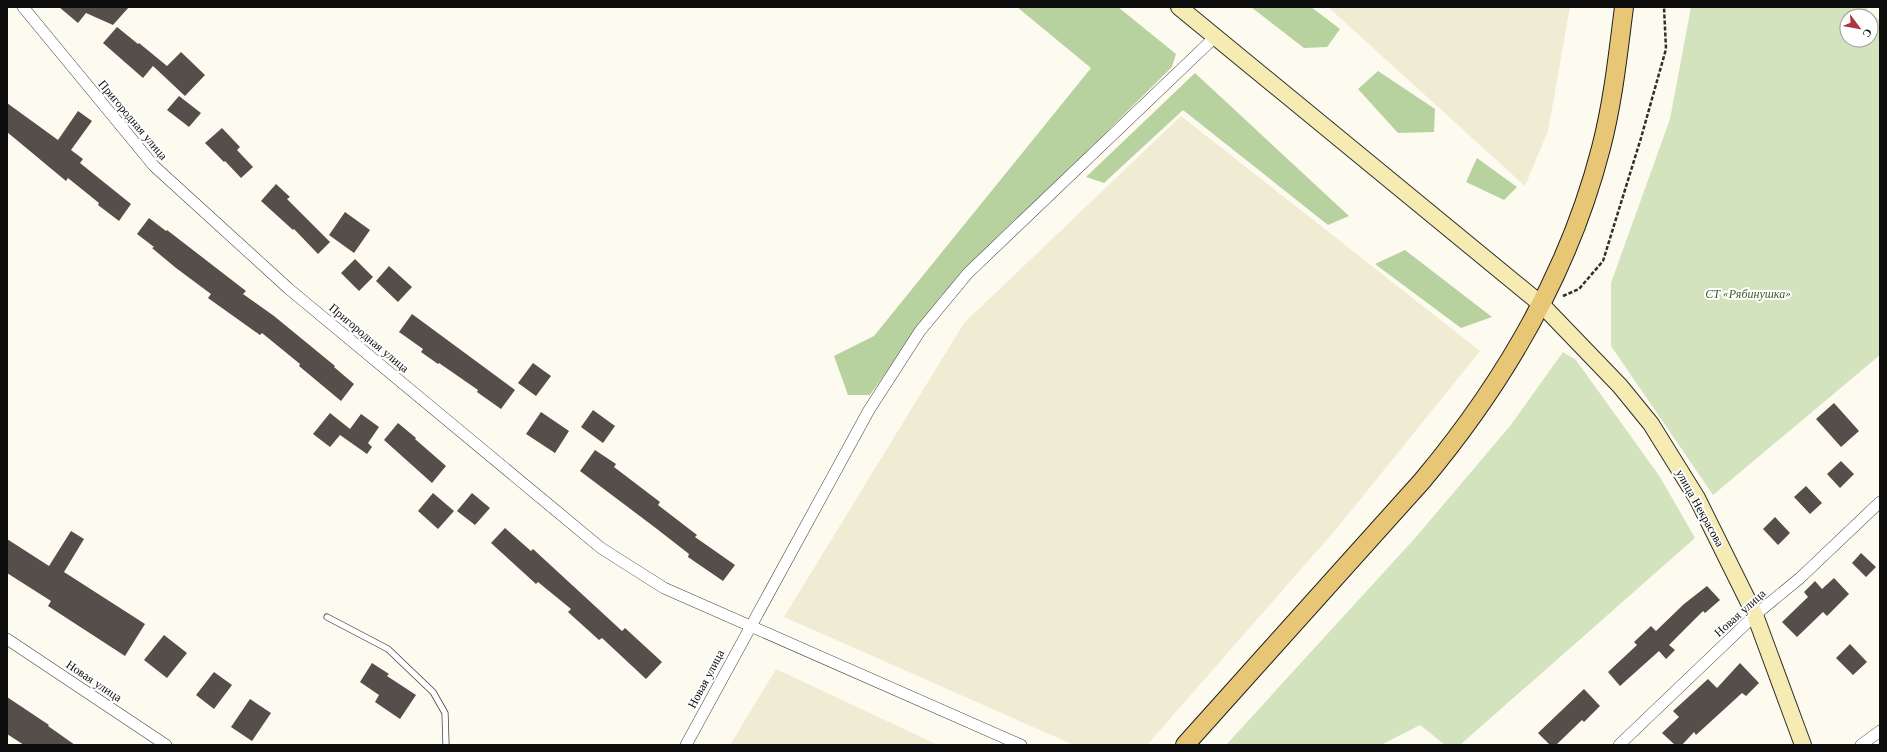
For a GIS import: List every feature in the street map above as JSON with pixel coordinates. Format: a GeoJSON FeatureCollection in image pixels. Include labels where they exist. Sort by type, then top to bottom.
{"type":"FeatureCollection","features":[{"type":"Feature","properties":{"kind":"main road"},"geometry":{"type":"LineString","coordinates":[[1185,745],[1396,511],[1443,456],[1489,394],[1513,357],[1542,305],[1560,265],[1585,201],[1601,149],[1611,99],[1624,7]]}},
{"type":"Feature","properties":{"kind":"street","name":"Пригородная улица"},"geometry":{"type":"LineString","coordinates":[[23,7],[154,166],[289,288],[601,548],[664,588],[1021,745]]}},
{"type":"Feature","properties":{"kind":"street","name":"улица Некрасова"},"geometry":{"type":"LineString","coordinates":[[1179,7],[1542,305],[1620,386],[1651,424],[1697,498],[1755,615],[1802,745]]}},
{"type":"Feature","properties":{"kind":"street","name":"Новая улица"},"geometry":{"type":"LineString","coordinates":[[686,745],[750,625],[869,410],[920,331],[968,274],[1215,36]]}},
{"type":"Feature","properties":{"kind":"street","name":"Новая улица"},"geometry":{"type":"LineString","coordinates":[[1619,745],[1755,615],[1800,578],[1880,502]]}},
{"type":"Feature","properties":{"kind":"street","name":"Новая улица"},"geometry":{"type":"LineString","coordinates":[[7,639],[166,745]]}},
{"type":"Feature","properties":{"kind":"street"},"geometry":{"type":"LineString","coordinates":[[1861,745],[1880,731]]}},
{"type":"Feature","properties":{"kind":"lane"},"geometry":{"type":"LineString","coordinates":[[327,617],[388,649],[433,692],[446,713],[446,745]]}},
{"type":"Feature","properties":{"kind":"path"},"geometry":{"type":"LineString","coordinates":[[1542,305],[1579,289],[1603,261],[1641,138],[1666,49],[1664,7]]}},
{"type":"Feature","properties":{"kind":"shaded area"},"geometry":{"type":"Polygon","coordinates":[[[1328,7],[1570,7],[1548,131],[1525,186],[1328,7]]]}},
{"type":"Feature","properties":{"kind":"shaded area"},"geometry":{"type":"Polygon","coordinates":[[[1181,116],[1480,351],[1338,527],[1147,745],[1074,745],[784,617],[964,323],[1181,116]]]}},
{"type":"Feature","properties":{"kind":"shaded area"},"geometry":{"type":"Polygon","coordinates":[[[776,669],[938,745],[730,745],[776,669]]]}},
{"type":"Feature","properties":{"kind":"green space"},"geometry":{"type":"Polygon","coordinates":[[[1017,7],[1118,7],[1176,54],[1172,67],[941,296],[870,395],[848,395],[834,356],[874,336],[1091,68],[1017,7]]]}},
{"type":"Feature","properties":{"kind":"green space"},"geometry":{"type":"Polygon","coordinates":[[[1251,7],[1311,7],[1340,29],[1327,47],[1304,48],[1251,7]]]}},
{"type":"Feature","properties":{"kind":"green space","name":"СТ «Рябинушка»"},"geometry":{"type":"Polygon","coordinates":[[[1691,7],[1865,7],[1866,8],[1839,8],[1839,48],[1879,48],[1879,20],[1880,21],[1880,355],[1713,495],[1611,346],[1611,283],[1670,119],[1691,7]]]}},
{"type":"Feature","properties":{"kind":"green space"},"geometry":{"type":"Polygon","coordinates":[[[1378,71],[1435,109],[1434,132],[1398,133],[1358,89],[1378,71]]]}},
{"type":"Feature","properties":{"kind":"green space"},"geometry":{"type":"Polygon","coordinates":[[[1195,73],[1349,216],[1328,225],[1183,110],[1104,183],[1086,177],[1195,73]]]}},
{"type":"Feature","properties":{"kind":"green space"},"geometry":{"type":"Polygon","coordinates":[[[1477,158],[1517,187],[1504,200],[1466,182],[1477,158]]]}},
{"type":"Feature","properties":{"kind":"green space"},"geometry":{"type":"Polygon","coordinates":[[[1405,250],[1492,317],[1461,328],[1375,264],[1405,250]]]}},
{"type":"Feature","properties":{"kind":"green space"},"geometry":{"type":"Polygon","coordinates":[[[1563,352],[1576,360],[1660,477],[1695,538],[1460,745],[1445,745],[1420,725],[1381,745],[1226,745],[1416,537],[1510,426],[1563,352]]]}},
{"type":"Feature","properties":{"kind":"building"},"geometry":{"type":"Polygon","coordinates":[[[59,7],[129,7],[113,25],[86,13],[78,23],[59,7]]]}},
{"type":"Feature","properties":{"kind":"building"},"geometry":{"type":"Polygon","coordinates":[[[117,27],[167,66],[181,52],[205,75],[185,96],[153,66],[143,78],[103,43],[117,27]]]}},
{"type":"Feature","properties":{"kind":"building"},"geometry":{"type":"Polygon","coordinates":[[[179,96],[201,113],[189,127],[167,110],[179,96]]]}},
{"type":"Feature","properties":{"kind":"building"},"geometry":{"type":"Polygon","coordinates":[[[7,103],[58,140],[78,111],[92,121],[71,150],[83,159],[80,163],[131,204],[119,221],[98,205],[99,203],[68,178],[66,181],[7,132],[7,103]]]}},
{"type":"Feature","properties":{"kind":"building"},"geometry":{"type":"Polygon","coordinates":[[[222,128],[240,147],[237,150],[253,167],[241,178],[205,143],[222,128]]]}},
{"type":"Feature","properties":{"kind":"building"},"geometry":{"type":"Polygon","coordinates":[[[276,184],[290,197],[287,199],[330,242],[318,254],[294,229],[293,230],[261,201],[276,184]]]}},
{"type":"Feature","properties":{"kind":"building"},"geometry":{"type":"Polygon","coordinates":[[[345,212],[370,230],[354,253],[329,235],[345,212]]]}},
{"type":"Feature","properties":{"kind":"building"},"geometry":{"type":"Polygon","coordinates":[[[149,218],[166,231],[167,230],[246,291],[243,294],[274,316],[335,366],[334,367],[354,384],[341,401],[299,366],[300,364],[262,333],[260,335],[208,298],[211,294],[176,268],[152,248],[154,247],[137,234],[149,218]]]}},
{"type":"Feature","properties":{"kind":"building"},"geometry":{"type":"Polygon","coordinates":[[[355,259],[373,277],[359,291],[341,273],[355,259]]]}},
{"type":"Feature","properties":{"kind":"building"},"geometry":{"type":"Polygon","coordinates":[[[389,266],[412,287],[398,302],[376,281],[389,266]]]}},
{"type":"Feature","properties":{"kind":"building"},"geometry":{"type":"Polygon","coordinates":[[[412,314],[515,390],[501,409],[477,392],[478,390],[421,352],[423,349],[399,332],[412,314]]]}},
{"type":"Feature","properties":{"kind":"building"},"geometry":{"type":"Polygon","coordinates":[[[533,363],[551,376],[536,396],[518,383],[533,363]]]}},
{"type":"Feature","properties":{"kind":"building"},"geometry":{"type":"Polygon","coordinates":[[[1834,403],[1859,431],[1841,447],[1816,419],[1834,403]]]}},
{"type":"Feature","properties":{"kind":"building"},"geometry":{"type":"Polygon","coordinates":[[[593,410],[615,426],[603,443],[581,427],[593,410]]]}},
{"type":"Feature","properties":{"kind":"building"},"geometry":{"type":"Polygon","coordinates":[[[541,412],[569,431],[555,453],[526,434],[541,412]]]}},
{"type":"Feature","properties":{"kind":"building"},"geometry":{"type":"Polygon","coordinates":[[[330,413],[350,429],[361,414],[379,427],[368,443],[372,447],[367,454],[340,435],[330,447],[313,434],[330,413]]]}},
{"type":"Feature","properties":{"kind":"building"},"geometry":{"type":"Polygon","coordinates":[[[398,423],[446,466],[432,483],[384,440],[398,423]]]}},
{"type":"Feature","properties":{"kind":"building"},"geometry":{"type":"Polygon","coordinates":[[[595,450],[616,464],[614,467],[660,502],[658,505],[697,535],[695,537],[735,565],[723,581],[688,557],[689,554],[580,471],[595,450]]]}},
{"type":"Feature","properties":{"kind":"building"},"geometry":{"type":"Polygon","coordinates":[[[1841,461],[1854,474],[1840,488],[1827,474],[1841,461]]]}},
{"type":"Feature","properties":{"kind":"building"},"geometry":{"type":"Polygon","coordinates":[[[1806,486],[1822,503],[1810,514],[1794,497],[1806,486]]]}},
{"type":"Feature","properties":{"kind":"building"},"geometry":{"type":"Polygon","coordinates":[[[433,493],[454,511],[438,529],[418,511],[433,493]]]}},
{"type":"Feature","properties":{"kind":"building"},"geometry":{"type":"Polygon","coordinates":[[[472,493],[490,508],[475,525],[457,511],[472,493]]]}},
{"type":"Feature","properties":{"kind":"building"},"geometry":{"type":"Polygon","coordinates":[[[1775,517],[1790,533],[1778,545],[1763,529],[1775,517]]]}},
{"type":"Feature","properties":{"kind":"building"},"geometry":{"type":"Polygon","coordinates":[[[505,528],[531,551],[533,549],[622,631],[625,628],[662,662],[646,679],[602,638],[599,640],[568,612],[571,609],[538,582],[536,584],[491,543],[505,528]]]}},
{"type":"Feature","properties":{"kind":"building"},"geometry":{"type":"Polygon","coordinates":[[[71,531],[84,539],[64,572],[145,624],[125,656],[48,606],[51,601],[7,573],[7,539],[49,566],[71,531]]]}},
{"type":"Feature","properties":{"kind":"building"},"geometry":{"type":"Polygon","coordinates":[[[1861,553],[1876,567],[1866,577],[1852,563],[1861,553]]]}},
{"type":"Feature","properties":{"kind":"building"},"geometry":{"type":"Polygon","coordinates":[[[1834,578],[1849,594],[1827,616],[1823,612],[1797,637],[1782,622],[1808,597],[1804,592],[1815,581],[1822,589],[1834,578]]]}},
{"type":"Feature","properties":{"kind":"building"},"geometry":{"type":"Polygon","coordinates":[[[1707,586],[1720,600],[1705,613],[1703,611],[1669,645],[1675,650],[1666,659],[1659,651],[1620,686],[1608,672],[1637,645],[1634,642],[1651,626],[1656,631],[1684,604],[1707,586]]]}},
{"type":"Feature","properties":{"kind":"building"},"geometry":{"type":"Polygon","coordinates":[[[164,635],[187,653],[167,678],[144,660],[164,635]]]}},
{"type":"Feature","properties":{"kind":"building"},"geometry":{"type":"Polygon","coordinates":[[[1850,644],[1867,662],[1853,675],[1836,658],[1850,644]]]}},
{"type":"Feature","properties":{"kind":"building"},"geometry":{"type":"Polygon","coordinates":[[[372,663],[389,674],[387,676],[416,695],[400,719],[375,702],[379,695],[360,682],[372,663]]]}},
{"type":"Feature","properties":{"kind":"building"},"geometry":{"type":"Polygon","coordinates":[[[1740,663],[1759,683],[1746,696],[1742,693],[1696,735],[1694,732],[1682,745],[1675,745],[1662,733],[1679,717],[1673,711],[1708,679],[1717,688],[1740,663]]]}},
{"type":"Feature","properties":{"kind":"building"},"geometry":{"type":"Polygon","coordinates":[[[214,672],[232,685],[214,709],[196,695],[214,672]]]}},
{"type":"Feature","properties":{"kind":"building"},"geometry":{"type":"Polygon","coordinates":[[[1584,689],[1600,706],[1584,722],[1582,720],[1556,745],[1550,745],[1538,733],[1584,689]]]}},
{"type":"Feature","properties":{"kind":"building"},"geometry":{"type":"Polygon","coordinates":[[[7,697],[49,725],[48,726],[75,745],[24,745],[7,734],[7,697]]]}},
{"type":"Feature","properties":{"kind":"building"},"geometry":{"type":"Polygon","coordinates":[[[250,699],[271,713],[252,741],[231,727],[250,699]]]}}]}
